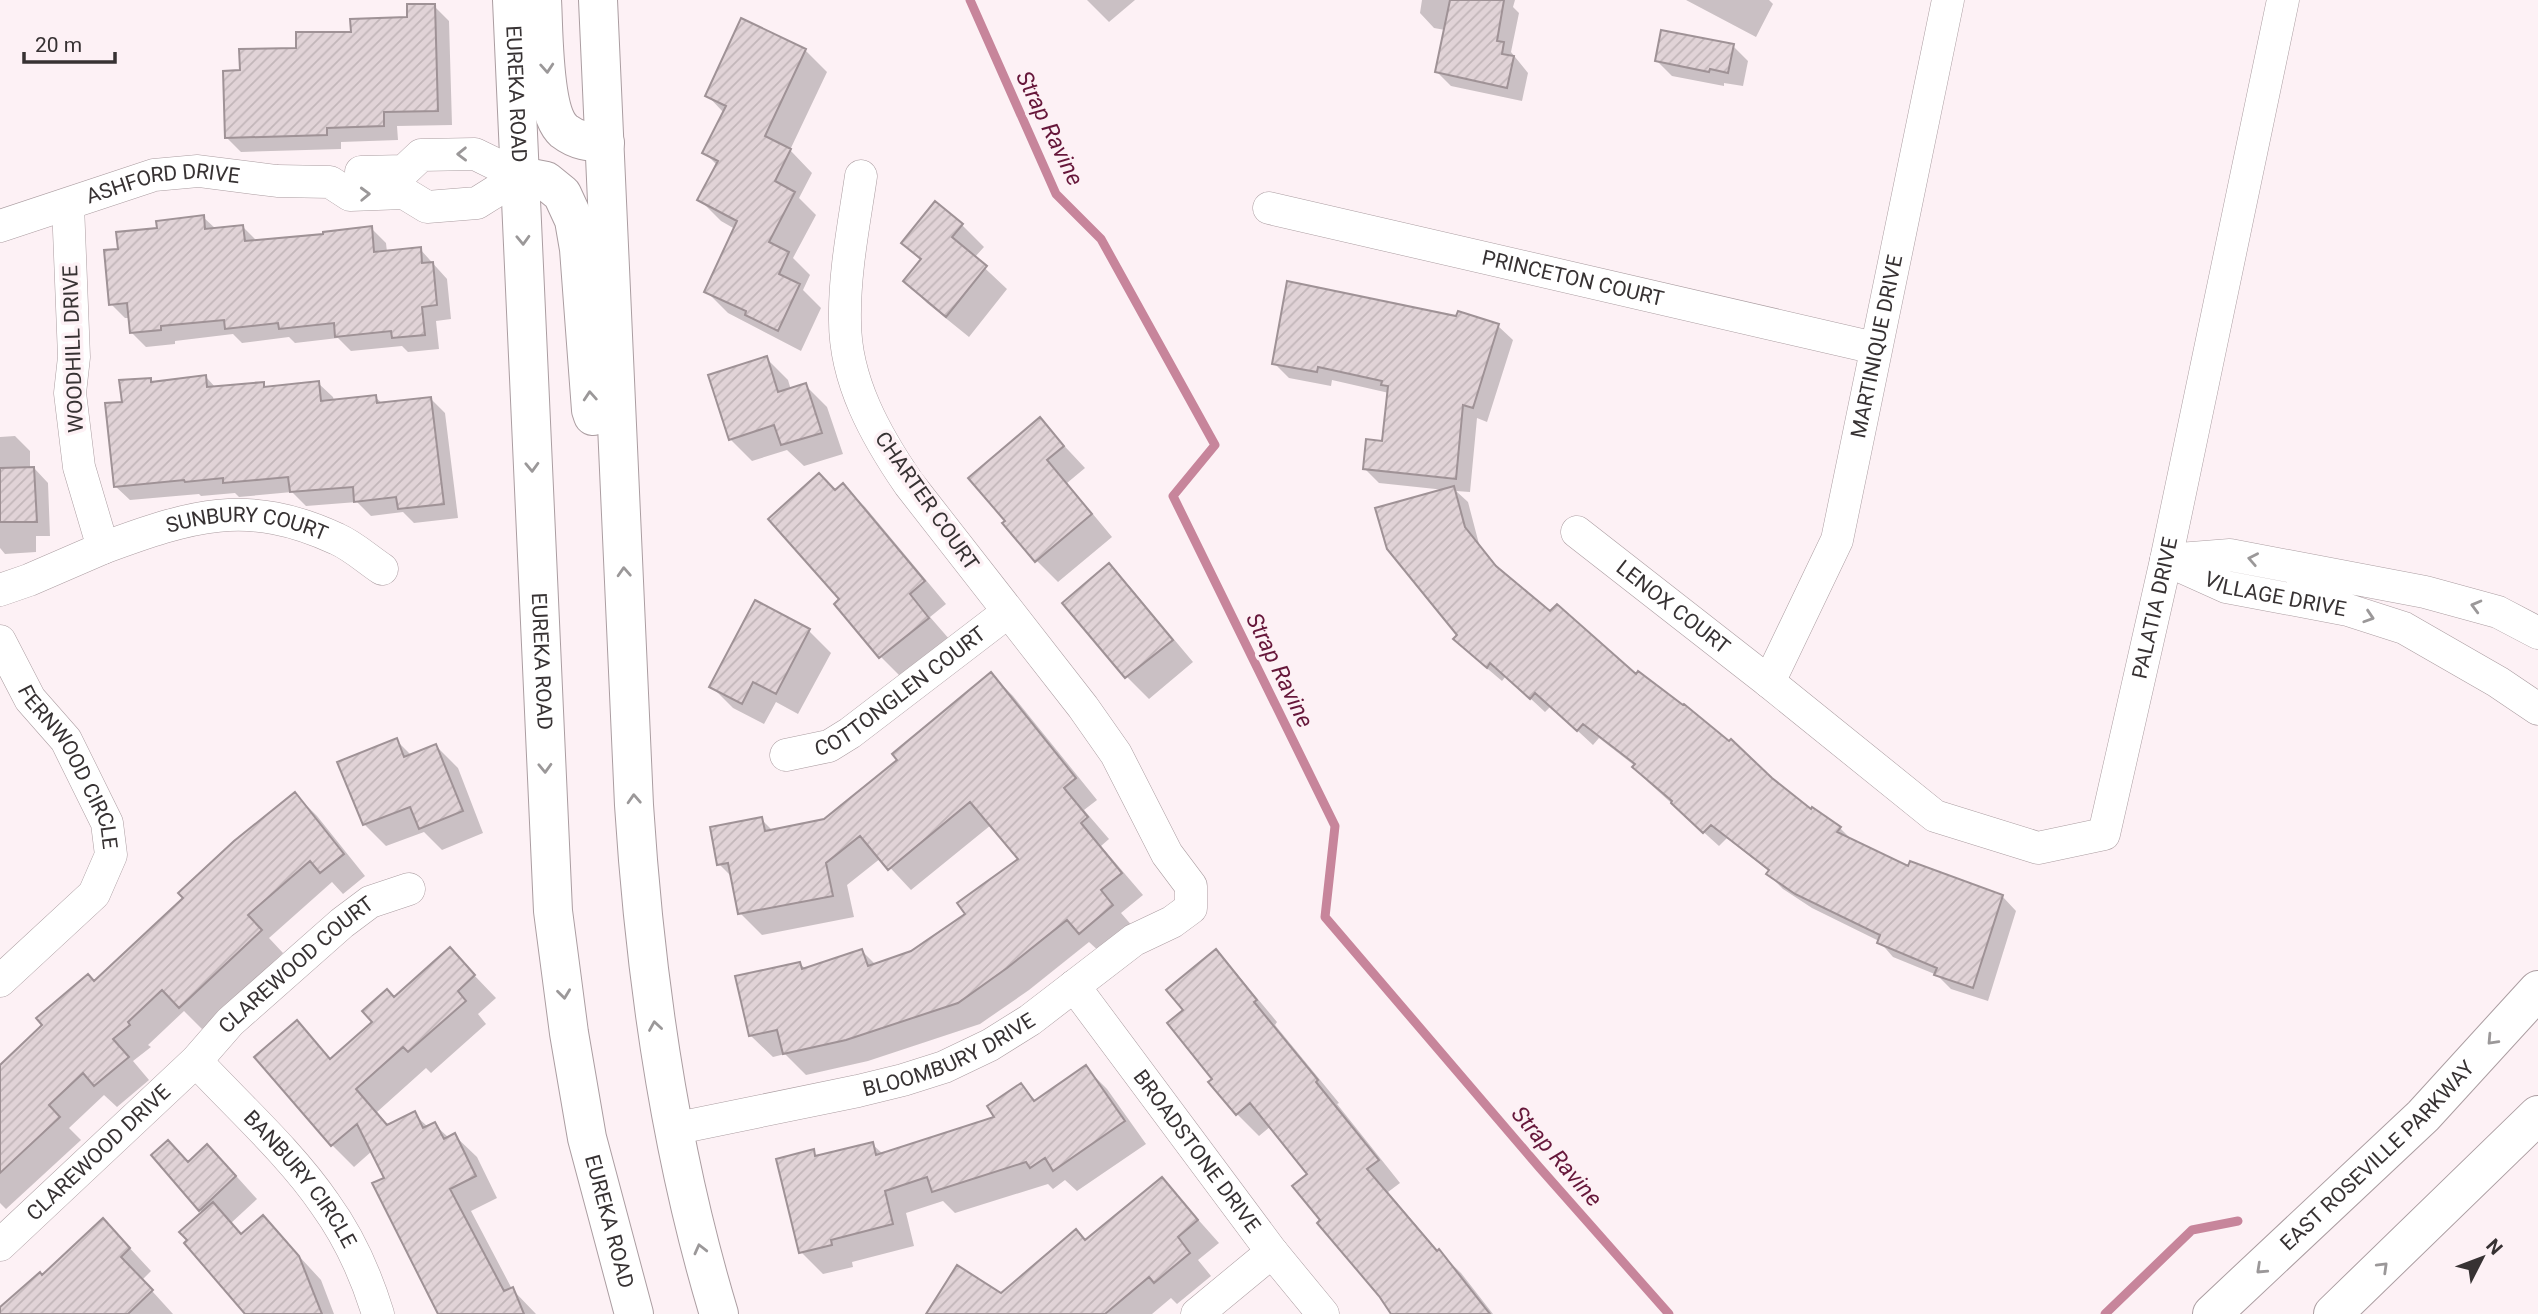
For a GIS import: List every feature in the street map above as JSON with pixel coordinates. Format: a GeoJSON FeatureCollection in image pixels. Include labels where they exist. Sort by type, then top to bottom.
{"type":"FeatureCollection","features":[{"type":"Feature","properties":{"kind":"main road","name":"EUREKA ROAD"},"geometry":{"type":"LineString","coordinates":[[512,0],[553,911],[569,1033],[587,1138],[634,1314]]}},
{"type":"Feature","properties":{"kind":"main road"},"geometry":{"type":"LineString","coordinates":[[542,0],[552,112],[564,131],[581,142],[605,143]]}},
{"type":"Feature","properties":{"kind":"main road"},"geometry":{"type":"LineString","coordinates":[[598,0],[640,908],[654,1019],[673,1129],[699,1250],[719,1314]]}},
{"type":"Feature","properties":{"kind":"main road"},"geometry":{"type":"LineString","coordinates":[[520,176],[547,181],[562,194],[574,220],[579,249],[591,410],[620,483]]}},
{"type":"Feature","properties":{"kind":"main road","name":"EAST ROSEVILLE PARKWAY"},"geometry":{"type":"LineString","coordinates":[[2212,1314],[2423,1116],[2538,990]]}},
{"type":"Feature","properties":{"kind":"main road"},"geometry":{"type":"LineString","coordinates":[[2333,1314],[2538,1115]]}},
{"type":"Feature","properties":{"kind":"street","name":"MARTINIQUE DRIVE"},"geometry":{"type":"LineString","coordinates":[[1769,682],[1837,540],[1948,0]]}},
{"type":"Feature","properties":{"kind":"street","name":"PALATIA DRIVE"},"geometry":{"type":"LineString","coordinates":[[1769,682],[1935,816],[2038,848],[2104,834],[2166,559],[2283,0]]}},
{"type":"Feature","properties":{"kind":"street","name":"ASHFORD DRIVE"},"geometry":{"type":"LineString","coordinates":[[404,182],[421,155],[475,154],[520,176]]}},
{"type":"Feature","properties":{"kind":"street","name":"ASHFORD DRIVE"},"geometry":{"type":"LineString","coordinates":[[0,226],[154,174],[177,171],[219,172],[277,181],[330,182],[347,173],[404,182],[427,206],[477,204],[520,176]]}},
{"type":"Feature","properties":{"kind":"street","name":"CHARTER COURT"},"geometry":{"type":"LineString","coordinates":[[861,176],[846,279],[844,323],[849,362],[863,405],[885,449],[1116,754],[1167,854],[1191,886],[1191,908]]}},
{"type":"Feature","properties":{"kind":"street","name":"WOODHILL DRIVE"},"geometry":{"type":"LineString","coordinates":[[68,205],[74,357],[70,393],[79,467],[103,548]]}},
{"type":"Feature","properties":{"kind":"street","name":"PRINCETON COURT"},"geometry":{"type":"LineString","coordinates":[[1269,208],[1875,348]]}},
{"type":"Feature","properties":{"kind":"street","name":"SUNBURY COURT"},"geometry":{"type":"LineString","coordinates":[[103,548],[206,516],[248,513],[291,521],[339,540],[382,569]]}},
{"type":"Feature","properties":{"kind":"street","name":"LENOX COURT"},"geometry":{"type":"LineString","coordinates":[[1577,531],[1769,682]]}},
{"type":"Feature","properties":{"kind":"street"},"geometry":{"type":"LineString","coordinates":[[0,590],[103,548]]}},
{"type":"Feature","properties":{"kind":"street","name":"VILLAGE DRIVE"},"geometry":{"type":"LineString","coordinates":[[2166,559],[2230,555],[2425,592],[2498,612],[2538,634]]}},
{"type":"Feature","properties":{"kind":"street","name":"VILLAGE DRIVE"},"geometry":{"type":"LineString","coordinates":[[2166,559],[2226,587],[2348,610],[2404,628],[2498,682],[2538,709]]}},
{"type":"Feature","properties":{"kind":"street","name":"COTTONGLEN COURT"},"geometry":{"type":"LineString","coordinates":[[786,755],[829,746],[850,733],[1008,612]]}},
{"type":"Feature","properties":{"kind":"street","name":"FERNWOOD CIRCLE"},"geometry":{"type":"LineString","coordinates":[[0,641],[30,699],[66,740],[107,823],[111,855],[94,894],[0,981]]}},
{"type":"Feature","properties":{"kind":"street","name":"CLAREWOOD COURT"},"geometry":{"type":"LineString","coordinates":[[196,1061],[230,1023],[342,923],[370,902],[409,889]]}},
{"type":"Feature","properties":{"kind":"street","name":"BLOOMBURY DRIVE"},"geometry":{"type":"LineString","coordinates":[[673,1129],[858,1091],[944,1067],[990,1045],[1030,1020],[1134,940],[1172,922],[1191,908]]}},
{"type":"Feature","properties":{"kind":"street","name":"BROADSTONE DRIVE"},"geometry":{"type":"LineString","coordinates":[[1073,986],[1272,1252],[1323,1314]]}},
{"type":"Feature","properties":{"kind":"street","name":"CLAREWOOD DRIVE"},"geometry":{"type":"LineString","coordinates":[[0,1245],[196,1061]]}},
{"type":"Feature","properties":{"kind":"street","name":"BANBURY CIRCLE"},"geometry":{"type":"LineString","coordinates":[[196,1061],[290,1161],[325,1203],[352,1250],[369,1286],[378,1314]]}},
{"type":"Feature","properties":{"kind":"street"},"geometry":{"type":"LineString","coordinates":[[1197,1314],[1272,1252]]}},
{"type":"Feature","properties":{"kind":"building"},"geometry":{"type":"Polygon","coordinates":[[[1450,0],[1504,0],[1497,41],[1504,42],[1502,54],[1514,56],[1507,88],[1435,72],[1450,0]]]}},
{"type":"Feature","properties":{"kind":"building"},"geometry":{"type":"Polygon","coordinates":[[[407,4],[435,4],[438,111],[384,112],[384,126],[327,128],[327,135],[225,138],[223,71],[240,70],[239,49],[296,48],[296,32],[351,32],[350,19],[407,17],[407,4]]]}},
{"type":"Feature","properties":{"kind":"building"},"geometry":{"type":"Polygon","coordinates":[[[741,18],[806,49],[765,136],[791,149],[775,181],[795,192],[769,242],[789,252],[779,274],[800,284],[778,331],[745,315],[746,311],[704,292],[737,221],[697,200],[718,161],[702,153],[726,106],[705,96],[741,18]]]}},
{"type":"Feature","properties":{"kind":"building"},"geometry":{"type":"Polygon","coordinates":[[[1661,30],[1734,44],[1728,73],[1655,61],[1661,30]]]}},
{"type":"Feature","properties":{"kind":"building"},"geometry":{"type":"Polygon","coordinates":[[[935,201],[963,224],[952,237],[987,266],[946,317],[903,281],[921,259],[901,243],[935,201]]]}},
{"type":"Feature","properties":{"kind":"building"},"geometry":{"type":"Polygon","coordinates":[[[204,215],[205,229],[243,225],[245,241],[323,234],[372,226],[374,252],[421,247],[422,263],[433,262],[437,305],[422,307],[425,335],[392,338],[391,331],[335,337],[334,323],[279,329],[278,323],[225,329],[224,320],[161,326],[161,330],[130,333],[127,303],[109,305],[104,250],[118,249],[116,232],[157,228],[156,221],[204,215]]]}},
{"type":"Feature","properties":{"kind":"building"},"geometry":{"type":"Polygon","coordinates":[[[1287,281],[1456,316],[1458,311],[1499,324],[1473,408],[1463,405],[1456,479],[1363,469],[1366,439],[1382,441],[1388,386],[1381,385],[1382,381],[1318,367],[1317,372],[1272,364],[1287,281]]]}},
{"type":"Feature","properties":{"kind":"building"},"geometry":{"type":"Polygon","coordinates":[[[767,356],[778,392],[806,383],[822,433],[781,445],[774,425],[729,440],[708,375],[767,356]]]}},
{"type":"Feature","properties":{"kind":"building"},"geometry":{"type":"Polygon","coordinates":[[[206,375],[207,387],[264,382],[264,387],[319,381],[321,401],[376,395],[377,403],[431,397],[444,504],[398,509],[396,497],[354,502],[353,487],[290,492],[288,477],[223,483],[223,478],[184,480],[114,487],[105,403],[122,402],[119,380],[151,378],[151,382],[206,375]]]}},
{"type":"Feature","properties":{"kind":"building"},"geometry":{"type":"Polygon","coordinates":[[[1040,417],[1064,446],[1047,460],[1092,514],[1035,562],[1002,523],[1005,521],[968,478],[1040,417]]]}},
{"type":"Feature","properties":{"kind":"building"},"geometry":{"type":"Polygon","coordinates":[[[34,467],[37,522],[0,522],[0,468],[34,467]]]}},
{"type":"Feature","properties":{"kind":"building"},"geometry":{"type":"Polygon","coordinates":[[[819,473],[835,490],[843,483],[925,581],[910,594],[929,618],[879,658],[834,604],[839,599],[768,519],[819,473]]]}},
{"type":"Feature","properties":{"kind":"building"},"geometry":{"type":"Polygon","coordinates":[[[1454,486],[1465,527],[1496,566],[1550,611],[1557,604],[1636,674],[1638,671],[1729,741],[1731,739],[1772,778],[1811,809],[1812,807],[1841,827],[1837,832],[1908,866],[1910,861],[2003,895],[1973,988],[1934,975],[1937,968],[1877,943],[1880,935],[1795,894],[1766,874],[1769,870],[1711,825],[1703,833],[1671,803],[1672,801],[1632,767],[1635,764],[1583,724],[1577,731],[1535,693],[1530,699],[1490,663],[1487,668],[1453,639],[1457,635],[1387,549],[1375,508],[1454,486]]]}},
{"type":"Feature","properties":{"kind":"building"},"geometry":{"type":"Polygon","coordinates":[[[1109,563],[1173,640],[1125,678],[1062,603],[1109,563]]]}},
{"type":"Feature","properties":{"kind":"building"},"geometry":{"type":"Polygon","coordinates":[[[755,600],[810,629],[776,694],[753,682],[742,704],[709,687],[755,600]]]}},
{"type":"Feature","properties":{"kind":"building"},"geometry":{"type":"Polygon","coordinates":[[[991,672],[1076,778],[1064,788],[1088,817],[1081,823],[1122,873],[1101,890],[1113,905],[1079,934],[1067,920],[958,1003],[846,1040],[783,1054],[777,1030],[749,1036],[735,976],[800,962],[802,969],[862,949],[868,966],[911,951],[965,914],[957,903],[1018,859],[970,802],[888,870],[860,836],[826,863],[833,896],[738,914],[728,863],[717,865],[710,827],[762,817],[765,831],[824,819],[897,760],[892,754],[991,672]]]}},
{"type":"Feature","properties":{"kind":"building"},"geometry":{"type":"Polygon","coordinates":[[[397,738],[404,757],[436,744],[463,811],[419,829],[410,807],[363,825],[337,762],[397,738]]]}},
{"type":"Feature","properties":{"kind":"building"},"geometry":{"type":"Polygon","coordinates":[[[295,792],[344,854],[320,873],[310,861],[248,915],[262,930],[179,1008],[162,990],[128,1022],[130,1025],[113,1039],[129,1057],[94,1086],[83,1073],[49,1105],[60,1117],[0,1173],[0,1065],[42,1025],[36,1018],[88,974],[94,981],[183,898],[178,893],[234,841],[295,792]]]}},
{"type":"Feature","properties":{"kind":"building"},"geometry":{"type":"Polygon","coordinates":[[[450,947],[475,975],[458,991],[466,1001],[408,1052],[403,1047],[356,1089],[387,1125],[415,1111],[423,1128],[435,1122],[444,1139],[455,1133],[476,1176],[450,1189],[504,1291],[513,1287],[524,1314],[438,1314],[372,1183],[384,1178],[357,1124],[331,1146],[254,1057],[297,1020],[330,1059],[372,1022],[362,1011],[387,989],[394,997],[450,947]]]}},
{"type":"Feature","properties":{"kind":"building"},"geometry":{"type":"Polygon","coordinates":[[[1216,949],[1257,1000],[1254,1002],[1379,1160],[1367,1169],[1437,1251],[1439,1249],[1490,1314],[1391,1314],[1317,1223],[1320,1220],[1292,1186],[1307,1174],[1250,1103],[1236,1115],[1208,1082],[1212,1079],[1167,1023],[1183,1010],[1166,990],[1216,949]]]}},
{"type":"Feature","properties":{"kind":"building"},"geometry":{"type":"Polygon","coordinates":[[[1086,1065],[1125,1121],[1053,1171],[1045,1158],[1030,1168],[1026,1162],[932,1192],[927,1177],[885,1191],[893,1224],[831,1240],[832,1245],[799,1253],[776,1159],[814,1149],[815,1156],[873,1142],[876,1155],[994,1117],[987,1106],[1021,1083],[1034,1101],[1086,1065]]]}},
{"type":"Feature","properties":{"kind":"building"},"geometry":{"type":"Polygon","coordinates":[[[168,1140],[188,1162],[207,1144],[236,1176],[199,1211],[151,1155],[168,1140]]]}},
{"type":"Feature","properties":{"kind":"building"},"geometry":{"type":"Polygon","coordinates":[[[1162,1177],[1198,1220],[1178,1237],[1190,1253],[1154,1283],[1149,1277],[1105,1314],[926,1314],[957,1265],[1001,1293],[1076,1229],[1085,1240],[1162,1177]]]}},
{"type":"Feature","properties":{"kind":"building"},"geometry":{"type":"Polygon","coordinates":[[[213,1202],[241,1234],[263,1215],[299,1256],[322,1314],[245,1314],[184,1243],[187,1240],[179,1232],[213,1202]]]}},
{"type":"Feature","properties":{"kind":"building"},"geometry":{"type":"Polygon","coordinates":[[[103,1218],[130,1248],[121,1257],[153,1290],[128,1314],[0,1314],[0,1307],[40,1272],[42,1275],[103,1218]]]}},
{"type":"Feature","properties":{"kind":"waterway","name":"Strap Ravine"},"geometry":{"type":"LineString","coordinates":[[970,0],[1056,194],[1101,239],[1215,445],[1173,496],[1335,826],[1325,917],[1669,1314]]}},
{"type":"Feature","properties":{"kind":"waterway","name":"Strap Ravine"},"geometry":{"type":"LineString","coordinates":[[2105,1314],[2192,1230],[2238,1221]]}}]}
